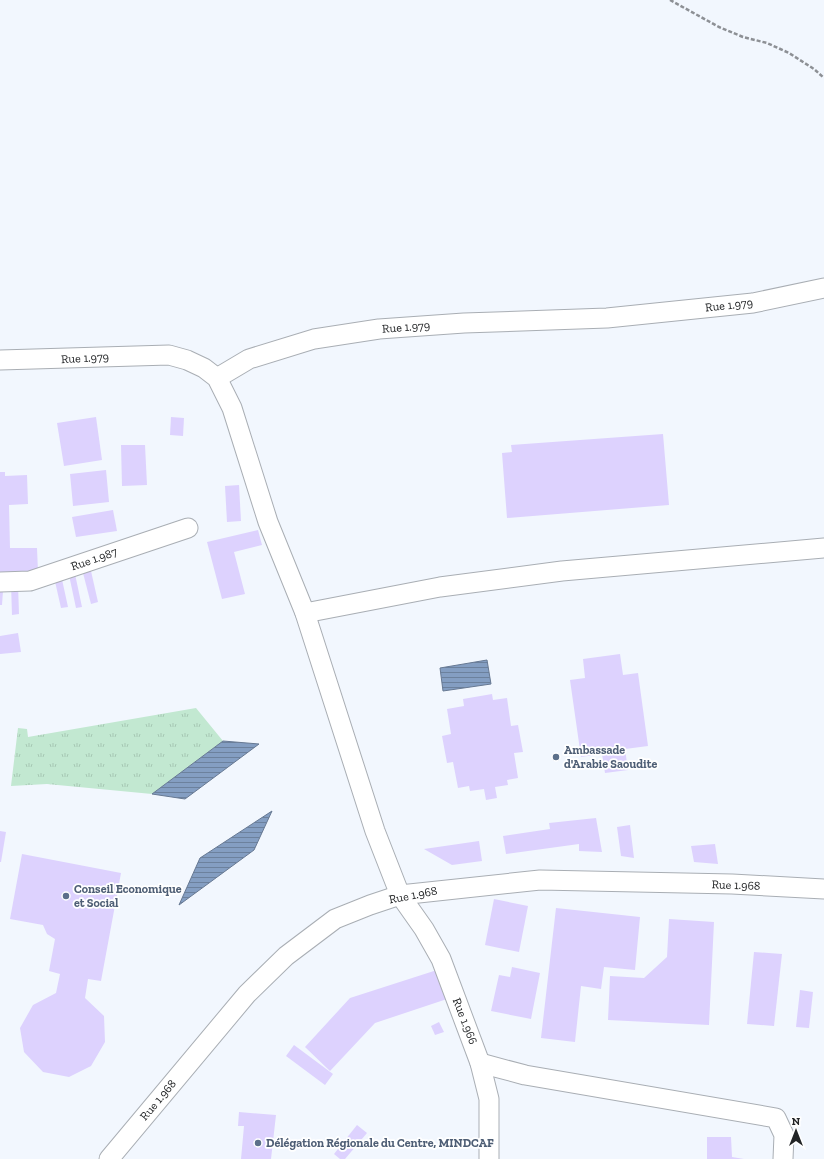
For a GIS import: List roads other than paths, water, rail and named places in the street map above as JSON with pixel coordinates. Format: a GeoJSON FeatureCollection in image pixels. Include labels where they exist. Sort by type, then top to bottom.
{"type":"FeatureCollection","features":[{"type":"Feature","properties":{"kind":"street","name":"Rue 1.979"},"geometry":{"type":"LineString","coordinates":[[0,360],[169,355],[187,360],[204,368],[217,378],[249,359],[314,339],[379,329],[472,323],[607,318],[753,303],[824,288]]}},
{"type":"Feature","properties":{"kind":"street","name":"Rue 1.966"},"geometry":{"type":"LineString","coordinates":[[217,378],[232,408],[268,522],[305,613],[375,831],[400,895],[424,929],[441,959],[480,1063],[489,1099],[489,1159]]}},
{"type":"Feature","properties":{"kind":"street","name":"Rue 1.987"},"geometry":{"type":"LineString","coordinates":[[0,582],[30,581],[188,528]]}},
{"type":"Feature","properties":{"kind":"street"},"geometry":{"type":"LineString","coordinates":[[305,613],[432,589],[562,571],[824,548]]}},
{"type":"Feature","properties":{"kind":"street","name":"Rue 1.968"},"geometry":{"type":"LineString","coordinates":[[109,1159],[246,994],[286,956],[335,919],[370,904],[400,895],[540,880],[732,884],[824,889]]}},
{"type":"Feature","properties":{"kind":"street"},"geometry":{"type":"LineString","coordinates":[[480,1063],[525,1075],[776,1118],[784,1135],[783,1159]]}},
{"type":"Feature","properties":{"kind":"water"},"geometry":{"type":"Polygon","coordinates":[[[487,660],[491,684],[443,691],[440,668],[487,660]]]}},
{"type":"Feature","properties":{"kind":"water"},"geometry":{"type":"Polygon","coordinates":[[[223,741],[259,744],[185,799],[152,794],[223,741]]]}},
{"type":"Feature","properties":{"kind":"water"},"geometry":{"type":"Polygon","coordinates":[[[272,811],[254,850],[179,905],[200,858],[272,811]]]}},
{"type":"Feature","properties":{"kind":"place","name":"Ambassade d'Arabie Saoudite"},"geometry":{"type":"Point","coordinates":[556,757]}},
{"type":"Feature","properties":{"kind":"place","name":"Conseil Economique et Social"},"geometry":{"type":"Point","coordinates":[66,896]}},
{"type":"Feature","properties":{"kind":"place","name":"Délégation Régionale du Centre, MINDCAF"},"geometry":{"type":"Point","coordinates":[258,1143]}}]}
